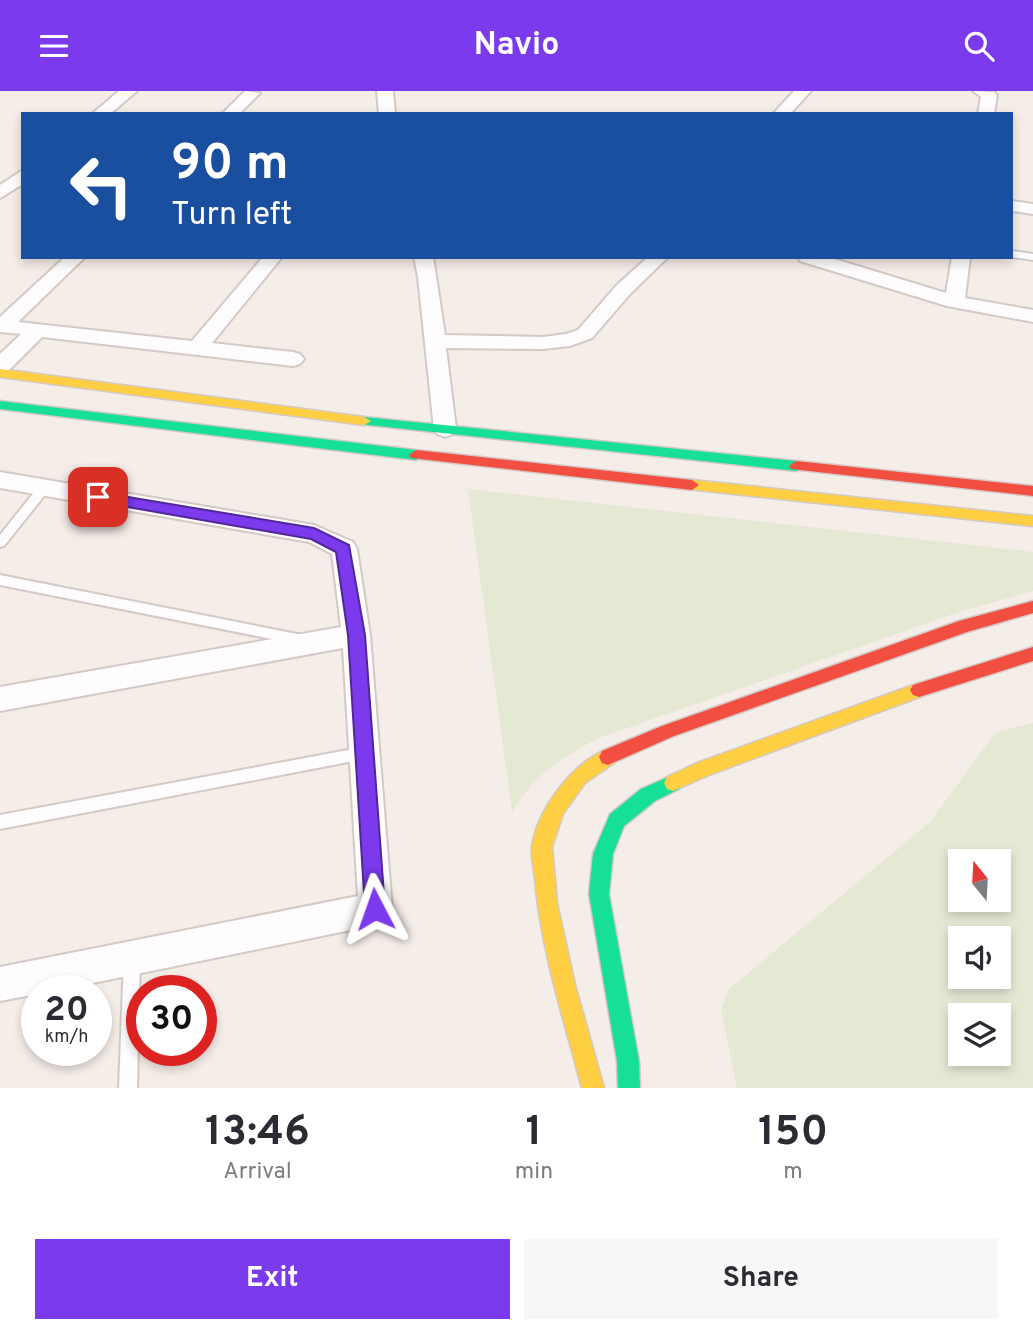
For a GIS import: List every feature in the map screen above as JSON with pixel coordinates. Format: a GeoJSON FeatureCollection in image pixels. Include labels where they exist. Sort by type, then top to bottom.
{"type":"FeatureCollection","features":[{"type":"Feature","properties":{"kind":"main road"},"geometry":{"type":"LineString","coordinates":[[0,373],[192,401],[1033,491]]}},
{"type":"Feature","properties":{"kind":"main road"},"geometry":{"type":"LineString","coordinates":[[0,405],[471,462],[1033,521]]}},
{"type":"Feature","properties":{"kind":"main road"},"geometry":{"type":"LineString","coordinates":[[471,462],[699,497],[1033,535]]}},
{"type":"Feature","properties":{"kind":"main road"},"geometry":{"type":"LineString","coordinates":[[593,1088],[565,985],[547,903],[542,847],[555,810],[579,777],[611,755],[668,731],[965,626],[1033,607]]}},
{"type":"Feature","properties":{"kind":"main road"},"geometry":{"type":"LineString","coordinates":[[629,1088],[628,1061],[599,894],[603,854],[618,820],[648,795],[703,769],[917,691],[1033,654]]}},
{"type":"Feature","properties":{"kind":"street"},"geometry":{"type":"LineString","coordinates":[[103,112],[129,91]]}},
{"type":"Feature","properties":{"kind":"street"},"geometry":{"type":"LineString","coordinates":[[385,91],[387,112]]}},
{"type":"Feature","properties":{"kind":"street"},"geometry":{"type":"LineString","coordinates":[[783,112],[803,91]]}},
{"type":"Feature","properties":{"kind":"street"},"geometry":{"type":"LineString","coordinates":[[981,91],[989,95],[986,112]]}},
{"type":"Feature","properties":{"kind":"street"},"geometry":{"type":"LineString","coordinates":[[232,112],[252,93]]}},
{"type":"Feature","properties":{"kind":"street"},"geometry":{"type":"LineString","coordinates":[[0,176],[21,176]]}},
{"type":"Feature","properties":{"kind":"street"},"geometry":{"type":"LineString","coordinates":[[0,193],[21,176]]}},
{"type":"Feature","properties":{"kind":"street"},"geometry":{"type":"LineString","coordinates":[[1013,206],[1033,209]]}},
{"type":"Feature","properties":{"kind":"street"},"geometry":{"type":"LineString","coordinates":[[74,259],[2,326],[293,359]]}},
{"type":"Feature","properties":{"kind":"street"},"geometry":{"type":"LineString","coordinates":[[197,348],[272,259]]}},
{"type":"Feature","properties":{"kind":"street"},"geometry":{"type":"LineString","coordinates":[[424,259],[428,277],[445,429]]}},
{"type":"Feature","properties":{"kind":"street"},"geometry":{"type":"LineString","coordinates":[[435,341],[543,343],[570,340],[585,334],[624,289],[657,259]]}},
{"type":"Feature","properties":{"kind":"street"},"geometry":{"type":"LineString","coordinates":[[814,259],[954,302],[1033,316]]}},
{"type":"Feature","properties":{"kind":"street"},"geometry":{"type":"LineString","coordinates":[[954,302],[961,259]]}},
{"type":"Feature","properties":{"kind":"street"},"geometry":{"type":"LineString","coordinates":[[0,366],[37,330]]}},
{"type":"Feature","properties":{"kind":"street"},"geometry":{"type":"LineString","coordinates":[[0,480],[314,534],[344,549],[356,635],[375,909],[0,983]]}},
{"type":"Feature","properties":{"kind":"street"},"geometry":{"type":"LineString","coordinates":[[0,699],[356,635]]}},
{"type":"Feature","properties":{"kind":"lane"},"geometry":{"type":"LineString","coordinates":[[1013,254],[1033,257]]}},
{"type":"Feature","properties":{"kind":"lane"},"geometry":{"type":"LineString","coordinates":[[0,543],[44,488]]}},
{"type":"Feature","properties":{"kind":"lane"},"geometry":{"type":"LineString","coordinates":[[0,580],[314,642]]}},
{"type":"Feature","properties":{"kind":"lane"},"geometry":{"type":"LineString","coordinates":[[0,822],[365,753]]}},
{"type":"Feature","properties":{"kind":"lane"},"geometry":{"type":"LineString","coordinates":[[128,1088],[132,957]]}},
{"type":"Feature","properties":{"kind":"green space"},"geometry":{"type":"Polygon","coordinates":[[[468,489],[1033,552],[1033,591],[953,614],[596,739],[539,777],[512,812],[468,489]]]}},
{"type":"Feature","properties":{"kind":"green space"},"geometry":{"type":"Polygon","coordinates":[[[1033,723],[1033,1088],[737,1088],[721,1009],[729,989],[930,822],[996,732],[1033,723]]]}},
{"type":"Feature","properties":{"kind":"traffic: fast"},"geometry":{"type":"LineString","coordinates":[[0,405],[416,455]]}},
{"type":"Feature","properties":{"kind":"traffic: fast"},"geometry":{"type":"LineString","coordinates":[[364,421],[796,466]]}},
{"type":"Feature","properties":{"kind":"traffic: fast"},"geometry":{"type":"LineString","coordinates":[[629,1088],[628,1061],[599,894],[603,854],[617,820],[648,795],[673,783]]}},
{"type":"Feature","properties":{"kind":"traffic: slow"},"geometry":{"type":"LineString","coordinates":[[0,373],[364,421]]}},
{"type":"Feature","properties":{"kind":"traffic: slow"},"geometry":{"type":"LineString","coordinates":[[692,485],[1033,521]]}},
{"type":"Feature","properties":{"kind":"traffic: slow"},"geometry":{"type":"LineString","coordinates":[[673,783],[703,769],[919,690]]}},
{"type":"Feature","properties":{"kind":"traffic: slow"},"geometry":{"type":"LineString","coordinates":[[593,1088],[565,985],[547,903],[542,847],[555,810],[579,777],[608,757]]}},
{"type":"Feature","properties":{"kind":"traffic: jam"},"geometry":{"type":"LineString","coordinates":[[416,455],[692,485]]}},
{"type":"Feature","properties":{"kind":"traffic: jam"},"geometry":{"type":"LineString","coordinates":[[796,466],[1033,491]]}},
{"type":"Feature","properties":{"kind":"traffic: jam"},"geometry":{"type":"LineString","coordinates":[[608,757],[668,731],[965,626],[1033,607]]}},
{"type":"Feature","properties":{"kind":"traffic: jam"},"geometry":{"type":"LineString","coordinates":[[919,690],[1033,654]]}},
{"type":"Feature","properties":{"kind":"route"},"geometry":{"type":"LineString","coordinates":[[98,497],[314,534],[344,549],[356,635],[375,909]]}}]}
